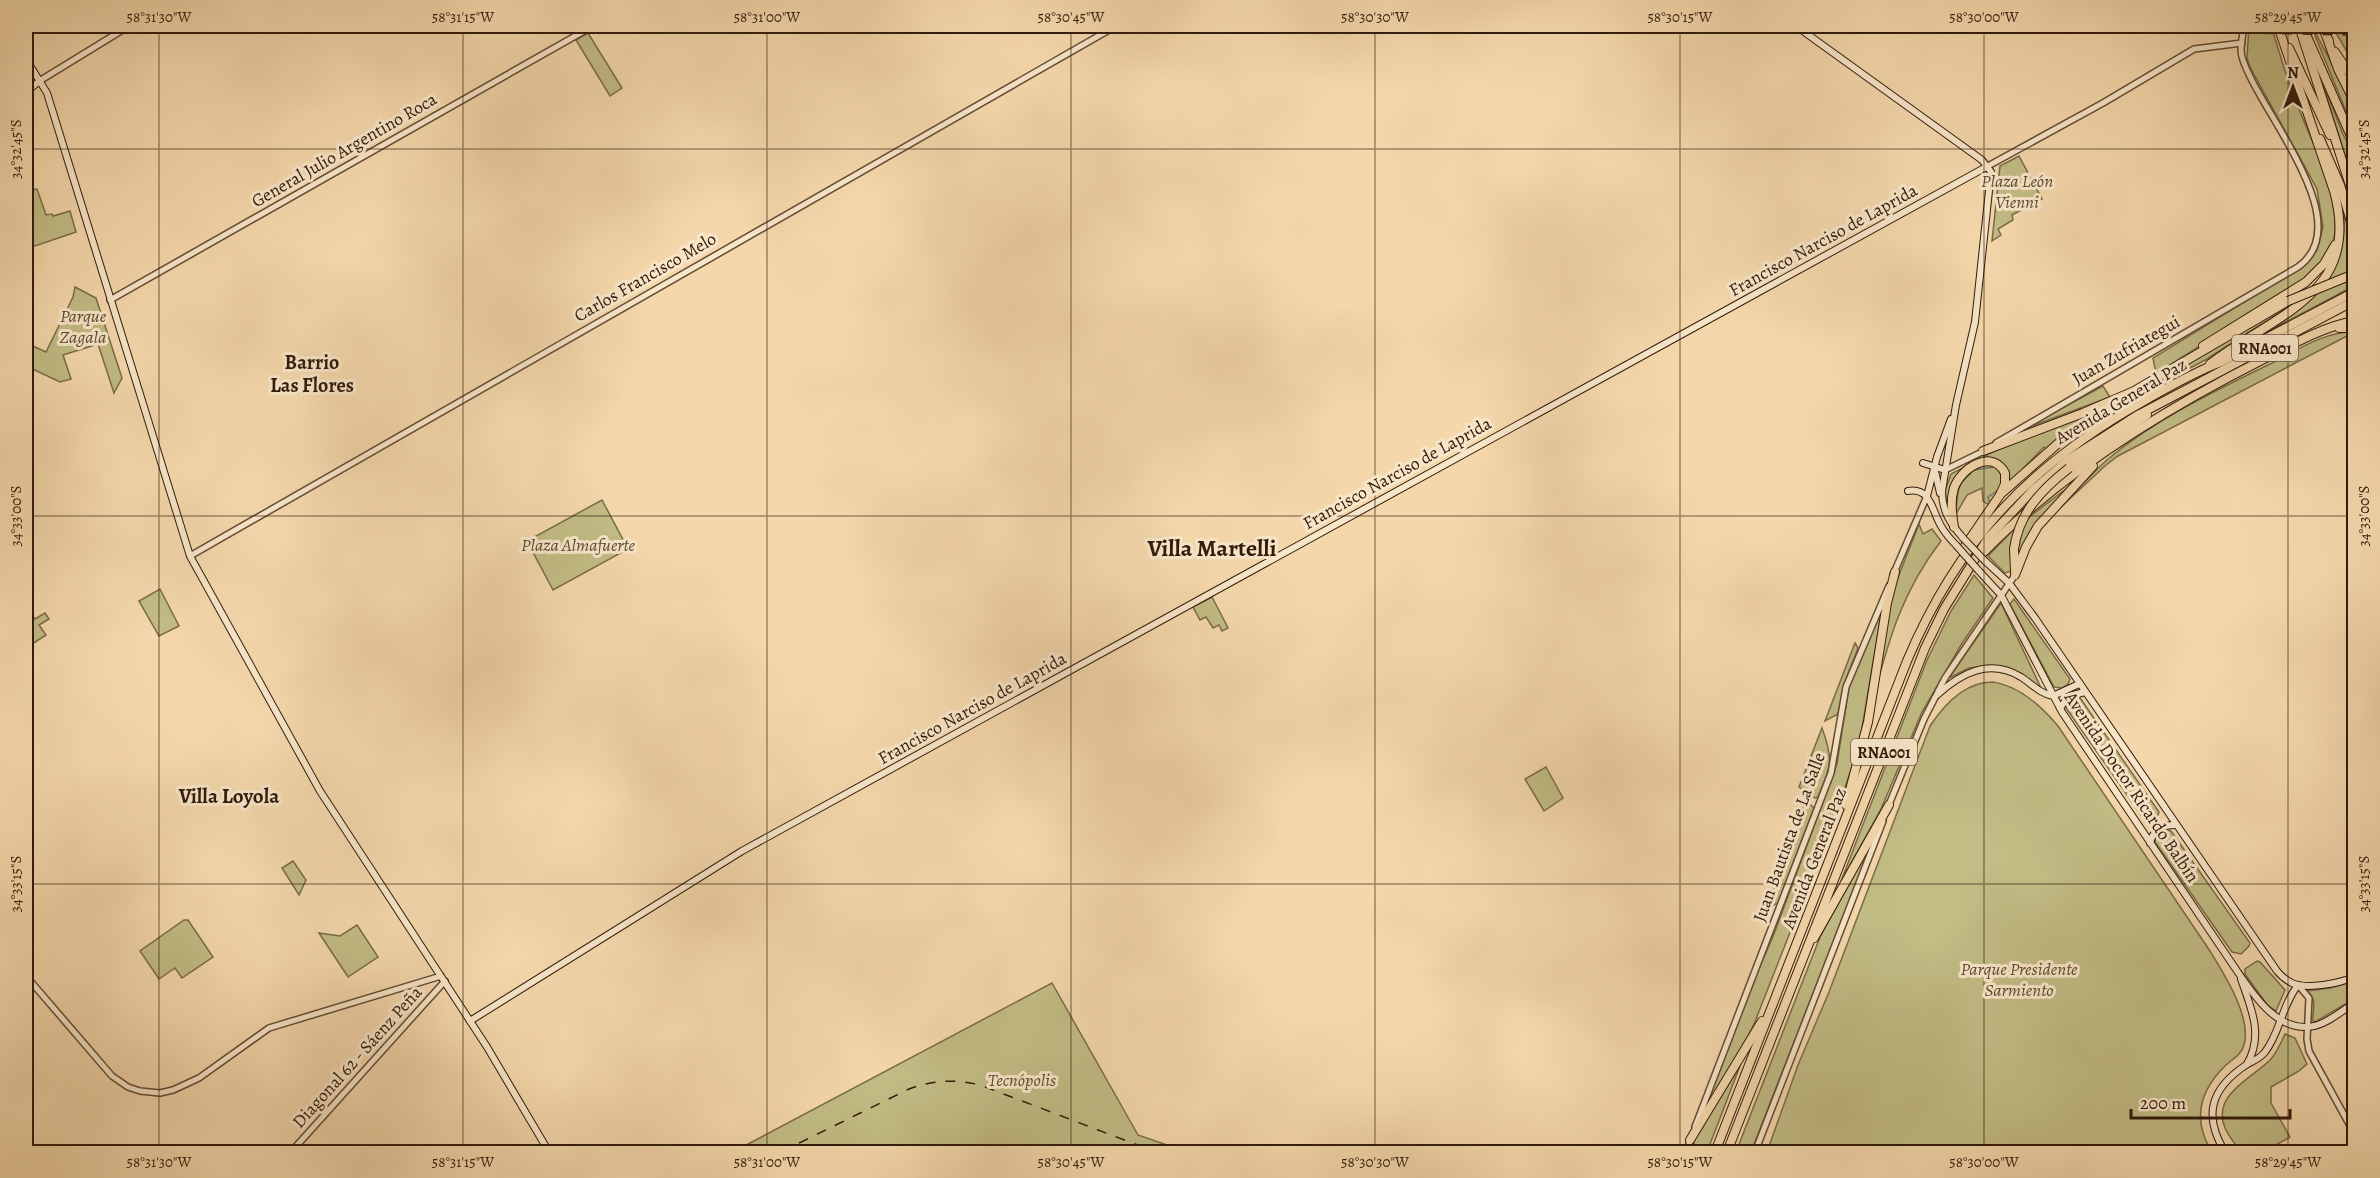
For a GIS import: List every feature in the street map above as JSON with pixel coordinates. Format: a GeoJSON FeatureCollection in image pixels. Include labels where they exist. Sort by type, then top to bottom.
{"type":"FeatureCollection","features":[{"type":"Feature","properties":{"kind":"highway"},"geometry":{"type":"LineString","coordinates":[[2204,369],[2309,298],[2329,272],[2336,255],[2340,233],[2337,200],[2278,26]]}},
{"type":"Feature","properties":{"kind":"highway"},"geometry":{"type":"LineString","coordinates":[[2300,26],[2355,143]]}},
{"type":"Feature","properties":{"kind":"highway"},"geometry":{"type":"LineString","coordinates":[[2300,26],[2355,198]]}},
{"type":"Feature","properties":{"kind":"highway"},"geometry":{"type":"LineString","coordinates":[[2321,26],[2355,80]]}},
{"type":"Feature","properties":{"kind":"highway"},"geometry":{"type":"LineString","coordinates":[[2352,26],[2355,34]]}},
{"type":"Feature","properties":{"kind":"highway"},"geometry":{"type":"LineString","coordinates":[[2281,34],[2341,155]]}},
{"type":"Feature","properties":{"kind":"highway"},"geometry":{"type":"LineString","coordinates":[[2327,38],[2338,69],[2355,101]]}},
{"type":"Feature","properties":{"kind":"highway"},"geometry":{"type":"LineString","coordinates":[[2336,53],[2355,74]]}},
{"type":"Feature","properties":{"kind":"highway"},"geometry":{"type":"LineString","coordinates":[[2309,117],[2340,185],[2355,239]]}},
{"type":"Feature","properties":{"kind":"highway"},"geometry":{"type":"LineString","coordinates":[[2351,222],[2355,231]]}},
{"type":"Feature","properties":{"kind":"highway"},"geometry":{"type":"LineString","coordinates":[[2189,360],[2212,340],[2311,277],[2328,259],[2340,233]]}},
{"type":"Feature","properties":{"kind":"highway"},"geometry":{"type":"LineString","coordinates":[[1944,587],[1971,536],[2000,495],[2061,440],[2134,391],[2288,301],[2355,274]]}},
{"type":"Feature","properties":{"kind":"highway","name":"Avenida General Paz"},"geometry":{"type":"LineString","coordinates":[[1715,1152],[1907,661],[1944,587],[1981,533],[2040,471],[2101,426],[2204,369],[2355,292]]}},
{"type":"Feature","properties":{"kind":"highway","name":"Avenida General Paz"},"geometry":{"type":"LineString","coordinates":[[1976,566],[1988,538],[2033,490],[2056,470],[2107,433],[2355,301]]}},
{"type":"Feature","properties":{"kind":"highway"},"geometry":{"type":"LineString","coordinates":[[2328,330],[2355,321]]}},
{"type":"Feature","properties":{"kind":"highway"},"geometry":{"type":"LineString","coordinates":[[2328,330],[2355,328]]}},
{"type":"Feature","properties":{"kind":"highway","name":"Avenida General Paz"},"geometry":{"type":"LineString","coordinates":[[1727,1152],[1925,648],[1944,609],[1976,566],[2022,516],[2105,454],[2191,397],[2275,353],[2328,330]]}},
{"type":"Feature","properties":{"kind":"highway"},"geometry":{"type":"LineString","coordinates":[[1983,452],[2134,391]]}},
{"type":"Feature","properties":{"kind":"highway"},"geometry":{"type":"LineString","coordinates":[[2015,575],[2014,549],[2019,528],[2033,501],[2069,468],[2175,395]]}},
{"type":"Feature","properties":{"kind":"highway"},"geometry":{"type":"LineString","coordinates":[[2015,575],[2026,547],[2038,526],[2105,454]]}},
{"type":"Feature","properties":{"kind":"highway"},"geometry":{"type":"LineString","coordinates":[[1954,527],[1953,491],[1960,477],[1971,467],[1987,462],[2001,467],[2006,479],[2000,495]]}},
{"type":"Feature","properties":{"kind":"highway"},"geometry":{"type":"LineString","coordinates":[[1836,841],[1865,732],[1887,603],[1895,572]]}},
{"type":"Feature","properties":{"kind":"highway"},"geometry":{"type":"LineString","coordinates":[[1806,949],[1821,928],[1889,805]]}},
{"type":"Feature","properties":{"kind":"highway"},"geometry":{"type":"LineString","coordinates":[[1690,1140],[1740,1060],[1776,996]]}},
{"type":"Feature","properties":{"kind":"main road"},"geometry":{"type":"LineString","coordinates":[[1796,26],[1988,166],[1992,180],[1975,322],[1956,405],[1942,501]]}},
{"type":"Feature","properties":{"kind":"main road"},"geometry":{"type":"LineString","coordinates":[[26,59],[47,93],[190,556],[320,791],[470,1021],[549,1152]]}},
{"type":"Feature","properties":{"kind":"main road"},"geometry":{"type":"LineString","coordinates":[[26,100],[31,88],[41,80]]}},
{"type":"Feature","properties":{"kind":"main road","name":"Francisco Narciso de Laprida"},"geometry":{"type":"LineString","coordinates":[[470,1021],[742,851],[1988,166]]}},
{"type":"Feature","properties":{"kind":"main road","name":"Juan Bautista de La Salle"},"geometry":{"type":"LineString","coordinates":[[1927,496],[1934,468],[1956,405]]}},
{"type":"Feature","properties":{"kind":"main road"},"geometry":{"type":"LineString","coordinates":[[1923,463],[1945,470]]}},
{"type":"Feature","properties":{"kind":"main road","name":"Avenida Doctor Ricardo Balbín"},"geometry":{"type":"LineString","coordinates":[[1934,468],[1945,514],[1954,527],[2009,583],[2271,964],[2286,980],[2298,985]]}},
{"type":"Feature","properties":{"kind":"main road","name":"Juan Bautista de La Salle"},"geometry":{"type":"LineString","coordinates":[[1927,496],[1945,470]]}},
{"type":"Feature","properties":{"kind":"main road"},"geometry":{"type":"LineString","coordinates":[[1908,491],[1919,491],[1927,496]]}},
{"type":"Feature","properties":{"kind":"main road","name":"Avenida Doctor Ricardo Balbín"},"geometry":{"type":"LineString","coordinates":[[1927,496],[1941,527],[2001,595],[2060,708],[2238,973],[2263,1005],[2280,1019],[2290,1024],[2307,1027]]}},
{"type":"Feature","properties":{"kind":"main road"},"geometry":{"type":"LineString","coordinates":[[1937,695],[1964,674],[1991,668],[2013,673],[2040,692],[2053,696],[2079,684]]}},
{"type":"Feature","properties":{"kind":"main road"},"geometry":{"type":"LineString","coordinates":[[2060,708],[2069,696],[2085,692]]}},
{"type":"Feature","properties":{"kind":"main road"},"geometry":{"type":"LineString","coordinates":[[2150,843],[2159,829],[2175,825]]}},
{"type":"Feature","properties":{"kind":"main road"},"geometry":{"type":"LineString","coordinates":[[2238,973],[2256,1029],[2255,1045],[2246,1065]]}},
{"type":"Feature","properties":{"kind":"main road"},"geometry":{"type":"LineString","coordinates":[[2225,1152],[2212,1125],[2213,1105],[2222,1085],[2265,1051],[2289,998],[2298,985],[2328,984],[2355,977]]}},
{"type":"Feature","properties":{"kind":"main road"},"geometry":{"type":"LineString","coordinates":[[2307,1027],[2318,1025],[2355,1003]]}},
{"type":"Feature","properties":{"kind":"street"},"geometry":{"type":"LineString","coordinates":[[41,80],[129,26]]}},
{"type":"Feature","properties":{"kind":"street","name":"General Julio Argentino Roca"},"geometry":{"type":"LineString","coordinates":[[110,300],[593,26]]}},
{"type":"Feature","properties":{"kind":"street","name":"Carlos Francisco Melo"},"geometry":{"type":"LineString","coordinates":[[190,556],[1116,26]]}},
{"type":"Feature","properties":{"kind":"street"},"geometry":{"type":"LineString","coordinates":[[2242,43],[2244,26]]}},
{"type":"Feature","properties":{"kind":"street","name":"Francisco Narciso de Laprida"},"geometry":{"type":"LineString","coordinates":[[1988,166],[2103,103],[2194,49],[2242,43]]}},
{"type":"Feature","properties":{"kind":"street","name":"Juan Zufriategui"},"geometry":{"type":"LineString","coordinates":[[1945,470],[1983,452],[2309,259],[2315,248],[2317,220],[2311,191],[2245,65],[2242,43]]}},
{"type":"Feature","properties":{"kind":"street","name":"Juan Bautista de La Salle"},"geometry":{"type":"LineString","coordinates":[[1686,1152],[1831,772],[1846,687],[1927,496]]}},
{"type":"Feature","properties":{"kind":"street"},"geometry":{"type":"LineString","coordinates":[[1755,1152],[1924,719],[1951,669],[2015,575]]}},
{"type":"Feature","properties":{"kind":"street"},"geometry":{"type":"LineString","coordinates":[[26,976],[112,1076],[128,1087],[160,1093],[181,1088],[199,1078],[269,1028],[443,979]]}},
{"type":"Feature","properties":{"kind":"street","name":"Diagonal 62 - Sáenz Peña"},"geometry":{"type":"LineString","coordinates":[[291,1152],[443,979]]}},
{"type":"Feature","properties":{"kind":"street"},"geometry":{"type":"LineString","coordinates":[[2298,985],[2309,998],[2308,1051],[2355,1133]]}},
{"type":"Feature","properties":{"kind":"green space"},"geometry":{"type":"Polygon","coordinates":[[[2249,26],[2271,26],[2298,108],[2327,178],[2335,214],[2333,242],[2315,272],[2156,374],[2153,358],[2303,266],[2317,250],[2323,227],[2317,189],[2250,67],[2247,58],[2249,26]]]}},
{"type":"Feature","properties":{"kind":"green space"},"geometry":{"type":"Polygon","coordinates":[[[2312,26],[2354,106],[2354,131],[2316,38],[2312,26]]]}},
{"type":"Feature","properties":{"kind":"green space"},"geometry":{"type":"Polygon","coordinates":[[[2332,26],[2344,26],[2354,42],[2354,64],[2332,26]]]}},
{"type":"Feature","properties":{"kind":"green space"},"geometry":{"type":"Polygon","coordinates":[[[588,33],[622,88],[610,96],[576,40],[588,33]]]}},
{"type":"Feature","properties":{"kind":"green space"},"geometry":{"type":"Polygon","coordinates":[[[2320,76],[2354,156],[2354,183],[2320,76]]]}},
{"type":"Feature","properties":{"kind":"green space","name":"Plaza León Vienni"},"geometry":{"type":"Polygon","coordinates":[[[2019,156],[2042,199],[2012,215],[2013,220],[1998,229],[2001,235],[1992,241],[2000,166],[2019,156]]]}},
{"type":"Feature","properties":{"kind":"green space"},"geometry":{"type":"Polygon","coordinates":[[[37,189],[46,215],[52,214],[53,216],[70,211],[76,232],[26,249],[26,191],[37,189]]]}},
{"type":"Feature","properties":{"kind":"green space"},"geometry":{"type":"Polygon","coordinates":[[[2344,212],[2354,255],[2354,286],[2267,332],[2300,309],[2325,284],[2340,253],[2344,234],[2344,212]]]}},
{"type":"Feature","properties":{"kind":"green space","name":"Parque Zagala"},"geometry":{"type":"Polygon","coordinates":[[[75,287],[96,298],[122,378],[114,393],[98,344],[63,355],[71,379],[60,382],[26,366],[26,343],[46,352],[73,297],[75,287]]]}},
{"type":"Feature","properties":{"kind":"green space"},"geometry":{"type":"Polygon","coordinates":[[[2296,302],[2207,359],[2100,416],[2277,312],[2296,302]]]}},
{"type":"Feature","properties":{"kind":"green space"},"geometry":{"type":"Polygon","coordinates":[[[2354,332],[2354,336],[2345,337],[2118,456],[2060,508],[2108,459],[2167,418],[2209,394],[2313,342],[2333,334],[2354,332]]]}},
{"type":"Feature","properties":{"kind":"green space"},"geometry":{"type":"Polygon","coordinates":[[[2103,386],[2110,397],[2027,428],[2027,427],[2103,386]]]}},
{"type":"Feature","properties":{"kind":"green space"},"geometry":{"type":"Polygon","coordinates":[[[2095,413],[2046,449],[2044,447],[2008,484],[2008,473],[1998,460],[1988,458],[1967,466],[1947,504],[1945,491],[1951,474],[2004,446],[2095,413]]]}},
{"type":"Feature","properties":{"kind":"green space"},"geometry":{"type":"Polygon","coordinates":[[[1988,464],[2000,468],[2004,482],[1989,505],[1983,501],[1982,488],[1967,495],[1956,514],[1957,496],[1965,476],[1978,467],[1988,464]]]}},
{"type":"Feature","properties":{"kind":"green space"},"geometry":{"type":"Polygon","coordinates":[[[2071,485],[2011,571],[2005,573],[1988,556],[2016,527],[2071,485]]]}},
{"type":"Feature","properties":{"kind":"green space","name":"Plaza Almafuerte"},"geometry":{"type":"Polygon","coordinates":[[[602,500],[628,549],[553,590],[527,541],[602,500]]]}},
{"type":"Feature","properties":{"kind":"green space"},"geometry":{"type":"Polygon","coordinates":[[[1919,524],[1923,534],[1932,529],[1941,541],[1927,560],[1906,598],[1884,658],[1872,702],[1890,598],[1919,524]]]}},
{"type":"Feature","properties":{"kind":"green space"},"geometry":{"type":"Polygon","coordinates":[[[1974,575],[1993,598],[1961,645],[1922,712],[1881,809],[1841,881],[1927,660],[1951,611],[1974,575]]]}},
{"type":"Feature","properties":{"kind":"green space"},"geometry":{"type":"Polygon","coordinates":[[[160,589],[179,626],[159,636],[139,601],[160,589]]]}},
{"type":"Feature","properties":{"kind":"green space"},"geometry":{"type":"Polygon","coordinates":[[[1212,597],[1228,628],[1222,631],[1219,625],[1213,628],[1206,617],[1200,620],[1193,607],[1212,597]]]}},
{"type":"Feature","properties":{"kind":"green space"},"geometry":{"type":"Polygon","coordinates":[[[2014,599],[2070,679],[2068,684],[2062,688],[2054,687],[2010,604],[2014,599]]]}},
{"type":"Feature","properties":{"kind":"green space"},"geometry":{"type":"Polygon","coordinates":[[[2001,603],[2041,688],[1989,666],[1969,668],[1949,678],[2001,603]]]}},
{"type":"Feature","properties":{"kind":"green space"},"geometry":{"type":"Polygon","coordinates":[[[45,613],[49,619],[39,625],[46,635],[26,648],[26,614],[28,617],[32,615],[35,619],[45,613]]]}},
{"type":"Feature","properties":{"kind":"green space"},"geometry":{"type":"Polygon","coordinates":[[[1876,619],[1880,620],[1860,740],[1830,831],[1754,1024],[1738,1057],[1704,1112],[1742,1008],[1774,934],[1837,764],[1849,687],[1876,619]]]}},
{"type":"Feature","properties":{"kind":"green space"},"geometry":{"type":"Polygon","coordinates":[[[1855,643],[1858,648],[1844,684],[1838,714],[1825,721],[1855,643]]]}},
{"type":"Feature","properties":{"kind":"green space","name":"Parque Presidente Sarmiento"},"geometry":{"type":"Polygon","coordinates":[[[1992,682],[2011,687],[2029,698],[2058,726],[2210,951],[2235,996],[2244,1022],[2244,1045],[2239,1054],[2217,1075],[2204,1096],[2201,1106],[2202,1129],[2212,1152],[1767,1152],[1798,1065],[1829,992],[1930,726],[1948,703],[1964,690],[1992,682]]]}},
{"type":"Feature","properties":{"kind":"green space"},"geometry":{"type":"Polygon","coordinates":[[[2078,695],[2159,812],[2157,818],[2146,822],[2066,708],[2068,701],[2078,695]]]}},
{"type":"Feature","properties":{"kind":"green space"},"geometry":{"type":"Polygon","coordinates":[[[1822,728],[1828,748],[1829,763],[1818,797],[1815,798],[1799,787],[1822,728]]]}},
{"type":"Feature","properties":{"kind":"green space"},"geometry":{"type":"Polygon","coordinates":[[[1546,767],[1563,798],[1544,811],[1525,779],[1546,767]]]}},
{"type":"Feature","properties":{"kind":"green space"},"geometry":{"type":"Polygon","coordinates":[[[1805,800],[1814,808],[1778,903],[1767,908],[1801,819],[1805,800]]]}},
{"type":"Feature","properties":{"kind":"green space"},"geometry":{"type":"Polygon","coordinates":[[[2166,830],[2171,831],[2250,943],[2241,954],[2232,952],[2155,842],[2156,836],[2166,830]]]}},
{"type":"Feature","properties":{"kind":"green space"},"geometry":{"type":"Polygon","coordinates":[[[1864,857],[1866,858],[1751,1152],[1736,1152],[1820,937],[1864,857]]]}},
{"type":"Feature","properties":{"kind":"green space"},"geometry":{"type":"Polygon","coordinates":[[[293,861],[306,880],[299,895],[282,868],[293,861]]]}},
{"type":"Feature","properties":{"kind":"green space"},"geometry":{"type":"Polygon","coordinates":[[[184,920],[188,920],[213,957],[182,978],[175,968],[159,979],[140,951],[184,920]]]}},
{"type":"Feature","properties":{"kind":"green space"},"geometry":{"type":"Polygon","coordinates":[[[357,925],[378,957],[348,977],[319,933],[340,936],[357,925]]]}},
{"type":"Feature","properties":{"kind":"green space"},"geometry":{"type":"Polygon","coordinates":[[[2257,961],[2285,990],[2276,1011],[2268,1006],[2245,974],[2245,969],[2257,961]]]}},
{"type":"Feature","properties":{"kind":"green space"},"geometry":{"type":"Polygon","coordinates":[[[2354,981],[2354,999],[2315,1022],[2313,1021],[2313,1001],[2307,991],[2330,988],[2354,981]]]}},
{"type":"Feature","properties":{"kind":"green space","name":"Tecnópolis"},"geometry":{"type":"Polygon","coordinates":[[[1052,983],[1138,1135],[1187,1152],[733,1152],[1052,983]]]}},
{"type":"Feature","properties":{"kind":"green space"},"geometry":{"type":"Polygon","coordinates":[[[2285,1034],[2295,1038],[2307,1064],[2271,1087],[2271,1103],[2290,1137],[2264,1152],[2241,1152],[2225,1128],[2222,1116],[2224,1106],[2236,1088],[2271,1059],[2285,1034]]]}},
{"type":"Feature","properties":{"kind":"green space"},"geometry":{"type":"Polygon","coordinates":[[[1740,1066],[1707,1152],[1691,1152],[1696,1136],[1740,1066]]]}},
{"type":"Feature","properties":{"kind":"waterway"},"geometry":{"type":"LineString","coordinates":[[1962,482],[1974,470],[1994,467]]}},
{"type":"Feature","properties":{"kind":"waterway"},"geometry":{"type":"LineString","coordinates":[[1989,501],[1988,497],[1998,490]]}},
{"type":"Feature","properties":{"kind":"railway"},"geometry":{"type":"LineString","coordinates":[[2203,26],[2246,33],[2354,35]]}},
{"type":"Feature","properties":{"kind":"railway"},"geometry":{"type":"LineString","coordinates":[[781,1152],[909,1089],[936,1082],[953,1081],[980,1085],[1156,1152]]}},
{"type":"Feature","properties":{"kind":"district","name":"Barrio Las Flores"},"geometry":{"type":"Point","coordinates":[312,374]}},
{"type":"Feature","properties":{"kind":"district","name":"Villa Martelli"},"geometry":{"type":"Point","coordinates":[1212,548]}},
{"type":"Feature","properties":{"kind":"district","name":"Villa Loyola"},"geometry":{"type":"Point","coordinates":[229,796]}}]}
